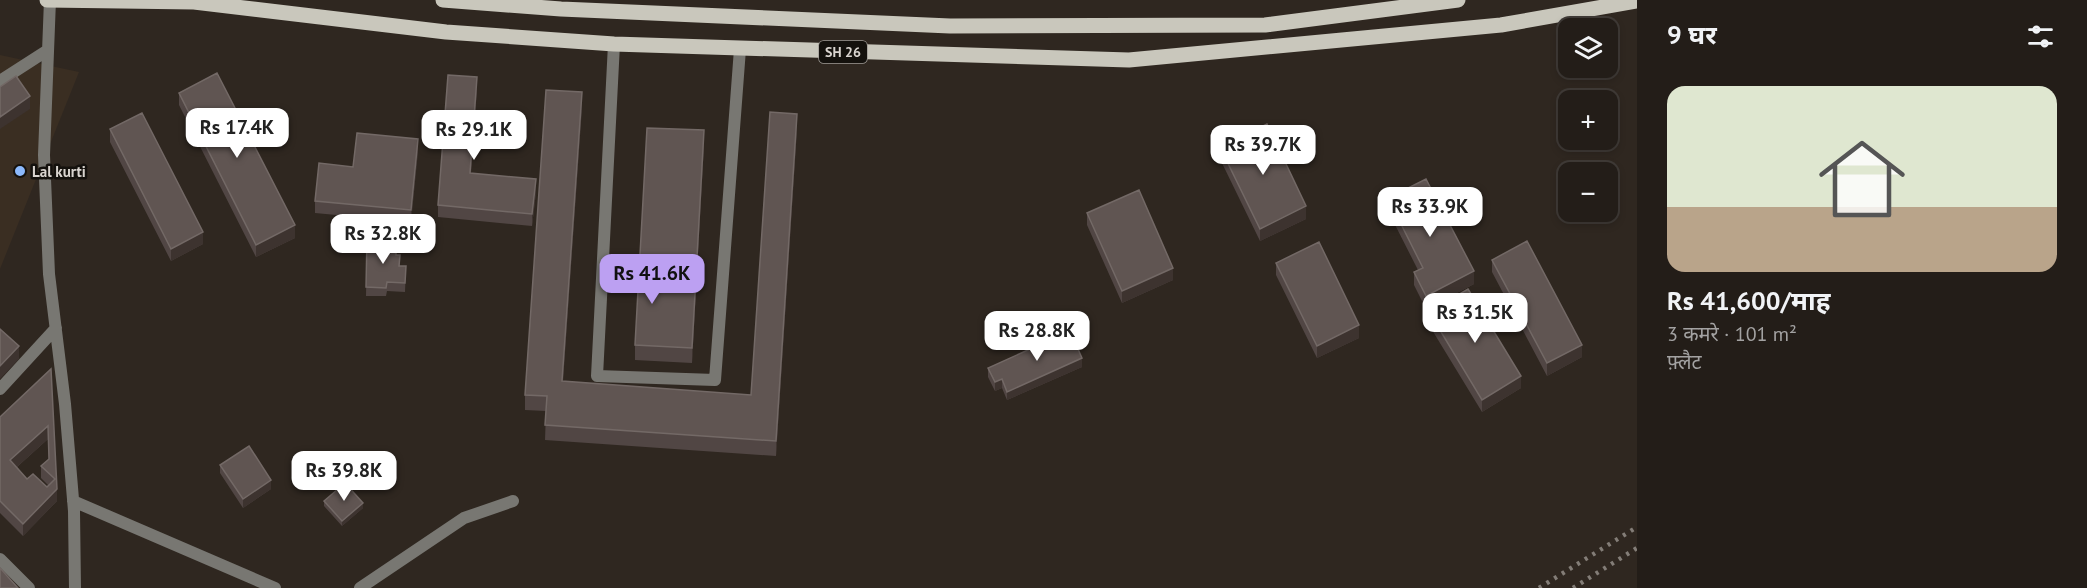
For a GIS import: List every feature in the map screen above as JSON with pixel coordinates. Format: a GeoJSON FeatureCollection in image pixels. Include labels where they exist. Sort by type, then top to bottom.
{"type":"FeatureCollection","features":[{"type":"Feature","properties":{"kind":"main road","name":"SH 26"},"geometry":{"type":"LineString","coordinates":[[48,0],[194,1],[446,32],[614,44],[1129,60],[1502,25],[1637,1]]}},
{"type":"Feature","properties":{"kind":"main road"},"geometry":{"type":"LineString","coordinates":[[443,0],[561,9],[950,26],[1265,25],[1458,0]]}},
{"type":"Feature","properties":{"kind":"street"},"geometry":{"type":"LineString","coordinates":[[48,0],[44,155],[49,273],[65,404],[73,501],[75,588]]}},
{"type":"Feature","properties":{"kind":"street"},"geometry":{"type":"LineString","coordinates":[[614,44],[597,376],[715,380],[740,49]]}},
{"type":"Feature","properties":{"kind":"street"},"geometry":{"type":"LineString","coordinates":[[0,81],[48,50]]}},
{"type":"Feature","properties":{"kind":"street"},"geometry":{"type":"LineString","coordinates":[[0,389],[56,328]]}},
{"type":"Feature","properties":{"kind":"street"},"geometry":{"type":"LineString","coordinates":[[73,501],[275,588]]}},
{"type":"Feature","properties":{"kind":"street"},"geometry":{"type":"LineString","coordinates":[[360,588],[464,518],[513,501]]}},
{"type":"Feature","properties":{"kind":"street"},"geometry":{"type":"LineString","coordinates":[[0,559],[29,588]]}},
{"type":"Feature","properties":{"kind":"shaded area","name":"Lal kurti"},"geometry":{"type":"Polygon","coordinates":[[[0,55],[79,72],[0,269],[0,55]]]}},
{"type":"Feature","properties":{"kind":"building"},"geometry":{"type":"Polygon","coordinates":[[[217,73],[295,225],[256,245],[179,93],[217,73]]]}},
{"type":"Feature","properties":{"kind":"building"},"geometry":{"type":"Polygon","coordinates":[[[448,75],[477,77],[470,173],[536,179],[532,214],[438,205],[448,75]]]}},
{"type":"Feature","properties":{"kind":"building"},"geometry":{"type":"Polygon","coordinates":[[[16,76],[30,96],[0,117],[0,87],[16,76]]]}},
{"type":"Feature","properties":{"kind":"building"},"geometry":{"type":"Polygon","coordinates":[[[546,90],[582,92],[562,381],[751,395],[770,112],[797,114],[776,441],[545,425],[547,396],[525,395],[546,90]]]}},
{"type":"Feature","properties":{"kind":"building"},"geometry":{"type":"Polygon","coordinates":[[[142,113],[203,232],[171,249],[110,129],[142,113]]]}},
{"type":"Feature","properties":{"kind":"building"},"geometry":{"type":"Polygon","coordinates":[[[1267,124],[1306,206],[1260,229],[1220,147],[1267,124]]]}},
{"type":"Feature","properties":{"kind":"building"},"geometry":{"type":"Polygon","coordinates":[[[647,128],[704,130],[692,348],[635,345],[647,128]]]}},
{"type":"Feature","properties":{"kind":"building"},"geometry":{"type":"Polygon","coordinates":[[[357,133],[418,139],[411,210],[315,201],[319,163],[353,167],[357,133]]]}},
{"type":"Feature","properties":{"kind":"building"},"geometry":{"type":"Polygon","coordinates":[[[1426,179],[1474,271],[1426,296],[1414,272],[1423,268],[1388,198],[1426,179]]]}},
{"type":"Feature","properties":{"kind":"building"},"geometry":{"type":"Polygon","coordinates":[[[1139,190],[1173,268],[1122,291],[1087,213],[1139,190]]]}},
{"type":"Feature","properties":{"kind":"building"},"geometry":{"type":"Polygon","coordinates":[[[367,238],[384,238],[384,247],[396,247],[396,255],[400,255],[399,266],[406,266],[405,283],[387,282],[386,288],[366,287],[367,238]]]}},
{"type":"Feature","properties":{"kind":"building"},"geometry":{"type":"Polygon","coordinates":[[[1527,241],[1582,345],[1547,363],[1492,260],[1527,241]]]}},
{"type":"Feature","properties":{"kind":"building"},"geometry":{"type":"Polygon","coordinates":[[[1319,242],[1359,325],[1317,346],[1276,263],[1319,242]]]}},
{"type":"Feature","properties":{"kind":"building"},"geometry":{"type":"Polygon","coordinates":[[[1468,289],[1521,376],[1482,400],[1429,312],[1468,289]]]}},
{"type":"Feature","properties":{"kind":"building"},"geometry":{"type":"Polygon","coordinates":[[[0,329],[19,346],[0,366],[0,329]]]}},
{"type":"Feature","properties":{"kind":"building"},"geometry":{"type":"Polygon","coordinates":[[[1070,331],[1082,358],[1007,392],[1002,379],[995,382],[988,368],[1070,331]]]}},
{"type":"Feature","properties":{"kind":"building"},"geometry":{"type":"Polygon","coordinates":[[[51,369],[57,489],[23,524],[0,501],[0,417],[51,369]],[[48,426],[10,460],[27,479],[33,474],[47,487],[55,479],[41,466],[49,459],[48,426]]]}},
{"type":"Feature","properties":{"kind":"building"},"geometry":{"type":"Polygon","coordinates":[[[249,446],[271,480],[243,499],[220,465],[249,446]]]}},
{"type":"Feature","properties":{"kind":"building"},"geometry":{"type":"Polygon","coordinates":[[[345,483],[363,503],[342,521],[324,501],[345,483]]]}},
{"type":"Feature","properties":{"kind":"building"},"geometry":{"type":"Polygon","coordinates":[[[0,568],[18,588],[0,588],[0,568]]]}},
{"type":"Feature","properties":{"kind":"railway"},"geometry":{"type":"LineString","coordinates":[[1539,588],[1637,527]]}},
{"type":"Feature","properties":{"kind":"railway"},"geometry":{"type":"LineString","coordinates":[[1573,588],[1637,548]]}},
{"type":"Feature","properties":{"kind":"place","name":"Lal kurti"},"geometry":{"type":"Point","coordinates":[20,171]}}]}
